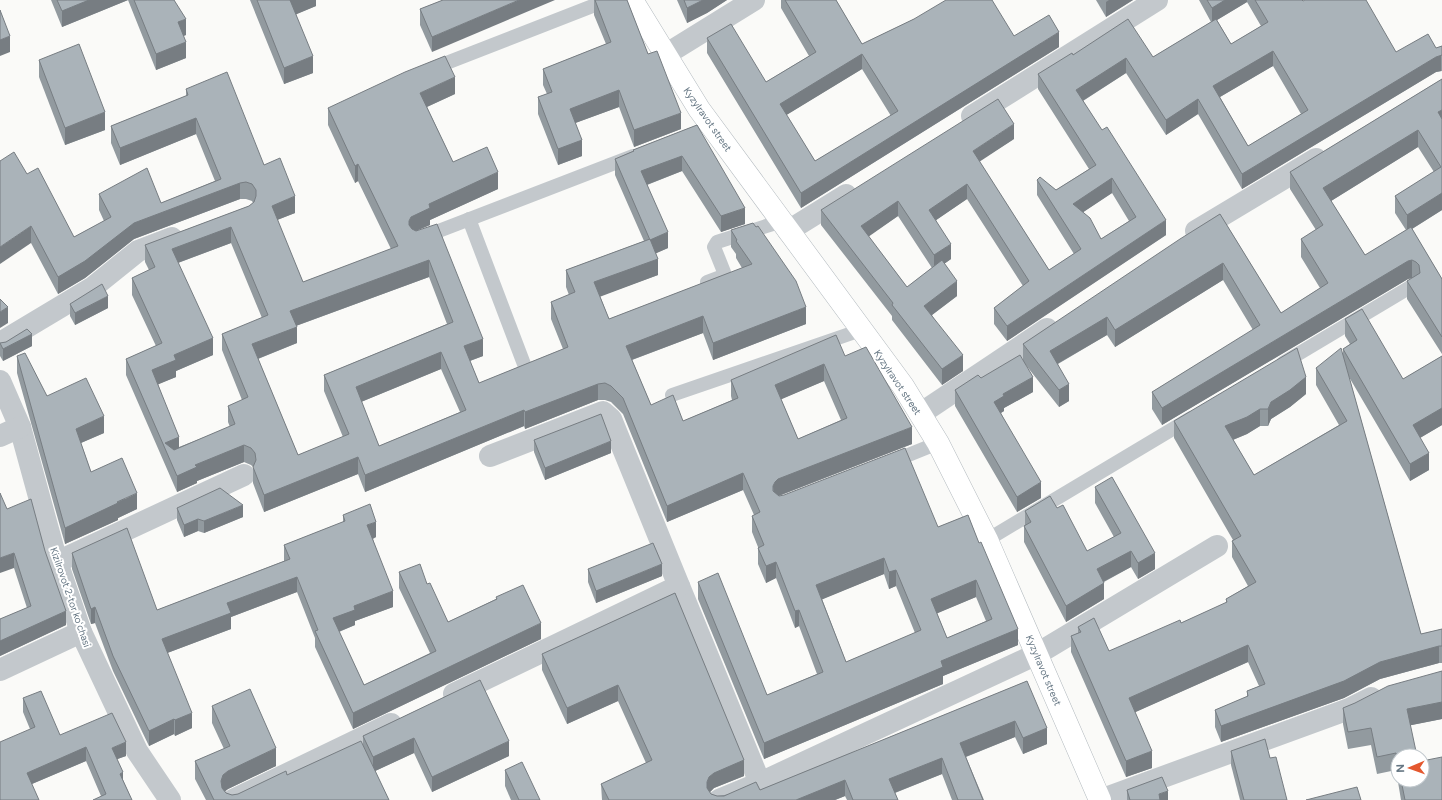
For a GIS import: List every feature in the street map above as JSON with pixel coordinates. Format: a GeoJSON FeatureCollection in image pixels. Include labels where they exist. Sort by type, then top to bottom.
{"type":"FeatureCollection","features":[{"type":"Feature","properties":{"kind":"street","name":"Kyzylravot street"},"geometry":{"type":"LineString","coordinates":[[632,0],[665,55],[704,129],[785,226],[903,386],[938,443],[987,540],[1100,800]]}},
{"type":"Feature","properties":{"kind":"street"},"geometry":{"type":"LineString","coordinates":[[665,55],[754,0]]}},
{"type":"Feature","properties":{"kind":"street"},"geometry":{"type":"LineString","coordinates":[[956,126],[1157,0]]}},
{"type":"Feature","properties":{"kind":"street"},"geometry":{"type":"LineString","coordinates":[[1178,243],[1334,148]]}},
{"type":"Feature","properties":{"kind":"street"},"geometry":{"type":"LineString","coordinates":[[785,226],[862,185]]}},
{"type":"Feature","properties":{"kind":"street"},"geometry":{"type":"LineString","coordinates":[[0,343],[92,288],[138,251],[187,232]]}},
{"type":"Feature","properties":{"kind":"street"},"geometry":{"type":"LineString","coordinates":[[920,414],[1066,317]]}},
{"type":"Feature","properties":{"kind":"street","name":"Kizilrovot 2-tor koʻchasi"},"geometry":{"type":"LineString","coordinates":[[0,381],[20,427],[57,562],[81,632],[138,751],[170,800]]}},
{"type":"Feature","properties":{"kind":"street"},"geometry":{"type":"LineString","coordinates":[[490,456],[603,412],[611,419],[760,783]]}},
{"type":"Feature","properties":{"kind":"street"},"geometry":{"type":"LineString","coordinates":[[0,436],[20,427]]}},
{"type":"Feature","properties":{"kind":"street"},"geometry":{"type":"LineString","coordinates":[[57,562],[244,475]]}},
{"type":"Feature","properties":{"kind":"street"},"geometry":{"type":"LineString","coordinates":[[719,800],[760,783],[1037,654],[1217,546]]}},
{"type":"Feature","properties":{"kind":"street"},"geometry":{"type":"LineString","coordinates":[[435,703],[679,586]]}},
{"type":"Feature","properties":{"kind":"street"},"geometry":{"type":"LineString","coordinates":[[0,670],[81,632]]}},
{"type":"Feature","properties":{"kind":"street"},"geometry":{"type":"LineString","coordinates":[[1100,800],[1349,709],[1383,691],[1391,689]]}},
{"type":"Feature","properties":{"kind":"street"},"geometry":{"type":"LineString","coordinates":[[233,800],[407,717]]}},
{"type":"Feature","properties":{"kind":"lane"},"geometry":{"type":"LineString","coordinates":[[418,74],[608,0]]}},
{"type":"Feature","properties":{"kind":"lane"},"geometry":{"type":"LineString","coordinates":[[417,239],[646,151]]}},
{"type":"Feature","properties":{"kind":"lane"},"geometry":{"type":"LineString","coordinates":[[469,219],[528,372]]}},
{"type":"Feature","properties":{"kind":"lane"},"geometry":{"type":"LineString","coordinates":[[695,286],[723,276],[724,272],[714,247],[717,242],[785,226]]}},
{"type":"Feature","properties":{"kind":"lane"},"geometry":{"type":"LineString","coordinates":[[1275,368],[1412,286]]}},
{"type":"Feature","properties":{"kind":"lane"},"geometry":{"type":"LineString","coordinates":[[672,395],[861,330]]}},
{"type":"Feature","properties":{"kind":"lane"},"geometry":{"type":"LineString","coordinates":[[987,540],[1199,413]]}},
{"type":"Feature","properties":{"kind":"lane"},"geometry":{"type":"LineString","coordinates":[[881,466],[938,443]]}},
{"type":"Feature","properties":{"kind":"building"},"geometry":{"type":"Polygon","coordinates":[[[57,0],[89,0],[62,11],[57,0]]]}},
{"type":"Feature","properties":{"kind":"building"},"geometry":{"type":"Polygon","coordinates":[[[134,0],[174,0],[186,19],[178,22],[186,42],[156,54],[134,0]]]}},
{"type":"Feature","properties":{"kind":"building"},"geometry":{"type":"Polygon","coordinates":[[[257,0],[290,0],[313,56],[284,68],[257,0]]]}},
{"type":"Feature","properties":{"kind":"building"},"geometry":{"type":"Polygon","coordinates":[[[443,0],[519,0],[432,37],[420,9],[443,0]]]}},
{"type":"Feature","properties":{"kind":"building"},"geometry":{"type":"Polygon","coordinates":[[[595,0],[627,0],[648,54],[657,51],[681,113],[634,130],[619,90],[570,109],[582,140],[558,149],[538,97],[552,92],[543,69],[611,42],[595,0]]]}},
{"type":"Feature","properties":{"kind":"building"},"geometry":{"type":"Polygon","coordinates":[[[684,0],[703,0],[687,8],[684,0]]]}},
{"type":"Feature","properties":{"kind":"building"},"geometry":{"type":"Polygon","coordinates":[[[785,0],[836,0],[862,44],[914,19],[946,0],[992,0],[1014,36],[1049,15],[1059,32],[801,193],[707,38],[731,24],[766,82],[816,52],[785,0]],[[862,54],[780,104],[815,161],[898,111],[862,54]]]}},
{"type":"Feature","properties":{"kind":"building"},"geometry":{"type":"Polygon","coordinates":[[[1207,0],[1225,0],[1212,8],[1207,0]]]}},
{"type":"Feature","properties":{"kind":"building"},"geometry":{"type":"Polygon","coordinates":[[[1255,0],[1366,0],[1396,52],[1428,34],[1436,48],[1442,46],[1442,55],[1436,57],[1242,174],[1198,99],[1166,120],[1126,58],[1076,90],[1102,130],[1107,127],[1166,220],[1007,326],[994,308],[1029,281],[967,184],[929,210],[951,244],[934,255],[898,201],[861,226],[907,287],[942,260],[957,281],[924,306],[963,355],[942,369],[821,210],[998,99],[1014,124],[973,151],[1049,270],[1081,249],[1037,180],[1040,177],[1056,190],[1096,165],[1038,74],[1072,53],[1073,55],[1128,19],[1153,57],[1216,19],[1231,44],[1268,22],[1255,0]],[[1273,51],[1213,86],[1248,146],[1308,110],[1273,51]],[[1112,178],[1073,204],[1090,218],[1101,239],[1136,217],[1112,178]]]}},
{"type":"Feature","properties":{"kind":"building"},"geometry":{"type":"Polygon","coordinates":[[[0,10],[10,36],[0,40],[0,10]]]}},
{"type":"Feature","properties":{"kind":"building"},"geometry":{"type":"Polygon","coordinates":[[[79,44],[105,112],[65,128],[39,60],[79,44]]]}},
{"type":"Feature","properties":{"kind":"building"},"geometry":{"type":"Polygon","coordinates":[[[445,56],[455,77],[420,93],[453,162],[487,147],[498,172],[429,204],[430,208],[411,217],[409,221],[409,225],[416,231],[437,224],[483,339],[464,346],[479,383],[568,347],[551,302],[575,292],[566,270],[650,239],[658,259],[594,282],[609,319],[752,264],[736,241],[737,240],[731,230],[753,223],[756,227],[758,226],[796,281],[806,307],[713,343],[703,316],[626,346],[651,405],[673,395],[683,421],[738,398],[731,380],[836,335],[845,356],[866,347],[912,427],[778,479],[773,486],[773,491],[779,496],[784,495],[905,448],[938,527],[968,515],[1018,629],[941,661],[943,667],[764,743],[698,582],[718,573],[767,695],[823,672],[799,610],[795,611],[776,562],[766,566],[758,548],[764,545],[752,516],[760,512],[743,473],[667,506],[623,398],[611,386],[605,383],[598,384],[525,412],[524,410],[365,475],[358,457],[264,495],[253,467],[256,460],[255,453],[251,448],[244,445],[195,465],[197,467],[177,476],[126,359],[162,343],[132,278],[155,267],[145,245],[249,206],[254,202],[256,190],[252,184],[246,182],[240,183],[134,223],[85,261],[58,277],[31,226],[0,247],[0,161],[14,152],[27,174],[38,168],[74,237],[111,217],[99,194],[147,168],[161,203],[221,179],[196,118],[120,148],[111,126],[188,95],[186,89],[227,72],[264,165],[280,158],[295,196],[272,206],[303,282],[398,246],[358,164],[355,166],[328,108],[405,72],[445,56]],[[231,227],[172,249],[213,338],[174,355],[176,360],[152,370],[179,437],[165,443],[174,450],[235,424],[228,406],[248,397],[222,334],[268,315],[231,227]],[[429,260],[290,311],[297,327],[252,344],[298,455],[349,434],[324,375],[453,322],[429,260]],[[441,352],[356,387],[379,446],[466,410],[441,352]],[[824,364],[775,385],[798,439],[847,418],[824,364]],[[884,558],[816,585],[846,662],[921,630],[896,570],[889,572],[884,558]],[[976,580],[931,599],[947,638],[992,619],[976,580]]]}},
{"type":"Feature","properties":{"kind":"building"},"geometry":{"type":"Polygon","coordinates":[[[1442,79],[1442,110],[1438,112],[1442,119],[1442,193],[1407,215],[1395,196],[1441,167],[1418,130],[1323,188],[1365,255],[1411,227],[1442,279],[1442,337],[1407,281],[1420,273],[1419,265],[1416,262],[1412,260],[1408,261],[1162,408],[1152,392],[1260,325],[1223,263],[1115,330],[1107,317],[1050,351],[1069,384],[1059,390],[1023,344],[1220,214],[1281,313],[1328,283],[1301,239],[1323,225],[1290,172],[1442,79]]]}},
{"type":"Feature","properties":{"kind":"building"},"geometry":{"type":"Polygon","coordinates":[[[697,125],[745,208],[721,216],[682,156],[641,171],[668,232],[650,240],[615,159],[634,151],[633,150],[697,125]]]}},
{"type":"Feature","properties":{"kind":"building"},"geometry":{"type":"Polygon","coordinates":[[[102,284],[108,296],[75,313],[70,304],[102,284]]]}},
{"type":"Feature","properties":{"kind":"building"},"geometry":{"type":"Polygon","coordinates":[[[0,299],[8,307],[0,312],[0,299]]]}},
{"type":"Feature","properties":{"kind":"building"},"geometry":{"type":"Polygon","coordinates":[[[1362,309],[1403,379],[1442,356],[1442,408],[1413,425],[1429,453],[1410,464],[1343,349],[1357,340],[1345,319],[1362,309]]]}},
{"type":"Feature","properties":{"kind":"building"},"geometry":{"type":"Polygon","coordinates":[[[27,329],[32,334],[3,349],[0,343],[6,342],[27,329]]]}},
{"type":"Feature","properties":{"kind":"building"},"geometry":{"type":"Polygon","coordinates":[[[1297,348],[1306,377],[1290,390],[1271,402],[1268,409],[1260,409],[1247,417],[1225,426],[1254,475],[1347,421],[1316,368],[1341,348],[1421,634],[1442,629],[1442,646],[1380,662],[1344,681],[1221,726],[1215,710],[1248,696],[1247,691],[1265,684],[1248,645],[1129,698],[1152,751],[1126,761],[1071,636],[1081,632],[1078,627],[1094,618],[1109,651],[1180,620],[1181,623],[1227,602],[1226,599],[1256,582],[1232,541],[1241,536],[1174,421],[1297,348]]]}},
{"type":"Feature","properties":{"kind":"building"},"geometry":{"type":"Polygon","coordinates":[[[25,353],[47,396],[86,378],[104,416],[76,429],[91,472],[122,458],[137,493],[65,528],[17,356],[25,353]]]}},
{"type":"Feature","properties":{"kind":"building"},"geometry":{"type":"Polygon","coordinates":[[[1020,355],[1033,377],[1003,394],[1004,396],[994,402],[1041,482],[1017,497],[955,390],[978,375],[981,378],[1020,355]]]}},
{"type":"Feature","properties":{"kind":"building"},"geometry":{"type":"Polygon","coordinates":[[[601,414],[611,441],[545,468],[534,440],[601,414]]]}},
{"type":"Feature","properties":{"kind":"building"},"geometry":{"type":"Polygon","coordinates":[[[1112,477],[1155,553],[1138,563],[1131,551],[1097,569],[1104,583],[1066,606],[1024,526],[1031,522],[1025,511],[1050,496],[1057,508],[1063,505],[1087,551],[1121,533],[1095,487],[1112,477]]]}},
{"type":"Feature","properties":{"kind":"building"},"geometry":{"type":"Polygon","coordinates":[[[220,488],[243,505],[204,521],[198,519],[184,525],[177,508],[220,488]]]}},
{"type":"Feature","properties":{"kind":"building"},"geometry":{"type":"Polygon","coordinates":[[[0,493],[7,509],[31,499],[45,551],[66,611],[0,641],[0,619],[31,606],[14,553],[0,558],[0,493]]]}},
{"type":"Feature","properties":{"kind":"building"},"geometry":{"type":"Polygon","coordinates":[[[370,504],[376,522],[367,525],[393,591],[354,606],[355,610],[333,618],[364,685],[436,651],[399,572],[420,564],[427,584],[430,583],[448,622],[523,585],[541,623],[353,713],[315,631],[318,630],[297,577],[227,603],[231,613],[162,639],[192,713],[175,720],[174,719],[149,731],[113,656],[95,607],[91,609],[72,553],[127,528],[157,610],[290,559],[284,545],[345,521],[343,515],[370,504]]]}},
{"type":"Feature","properties":{"kind":"building"},"geometry":{"type":"Polygon","coordinates":[[[653,543],[662,564],[596,591],[588,569],[653,543]]]}},
{"type":"Feature","properties":{"kind":"building"},"geometry":{"type":"Polygon","coordinates":[[[675,593],[744,760],[714,773],[709,777],[707,788],[711,794],[724,796],[756,782],[760,790],[1027,681],[1047,728],[1023,738],[1015,721],[960,743],[983,800],[958,800],[942,758],[889,779],[898,800],[853,800],[845,780],[796,800],[609,800],[601,784],[652,760],[618,685],[567,708],[542,654],[675,593]]]}},
{"type":"Feature","properties":{"kind":"building"},"geometry":{"type":"Polygon","coordinates":[[[1442,671],[1442,702],[1407,709],[1415,748],[1390,748],[1390,754],[1377,757],[1371,728],[1348,732],[1343,708],[1388,686],[1442,671]]]}},
{"type":"Feature","properties":{"kind":"building"},"geometry":{"type":"Polygon","coordinates":[[[480,680],[509,741],[432,777],[414,738],[373,757],[363,736],[480,680]]]}},
{"type":"Feature","properties":{"kind":"building"},"geometry":{"type":"Polygon","coordinates":[[[250,689],[276,748],[228,771],[223,775],[221,781],[222,788],[226,793],[232,795],[238,794],[286,771],[287,775],[361,741],[389,800],[214,800],[195,761],[230,746],[212,706],[250,689]]]}},
{"type":"Feature","properties":{"kind":"building"},"geometry":{"type":"Polygon","coordinates":[[[41,691],[60,735],[112,713],[126,742],[112,748],[123,772],[120,774],[132,800],[93,800],[106,794],[86,747],[27,773],[39,800],[0,800],[0,742],[35,727],[23,698],[41,691]]]}},
{"type":"Feature","properties":{"kind":"building"},"geometry":{"type":"Polygon","coordinates":[[[1265,739],[1270,758],[1276,757],[1287,800],[1244,800],[1231,751],[1265,739]]]}},
{"type":"Feature","properties":{"kind":"building"},"geometry":{"type":"Polygon","coordinates":[[[1442,757],[1442,800],[1405,800],[1403,788],[1430,788],[1430,759],[1442,757]]]}},
{"type":"Feature","properties":{"kind":"building"},"geometry":{"type":"Polygon","coordinates":[[[522,762],[540,800],[519,800],[505,770],[522,762]]]}},
{"type":"Feature","properties":{"kind":"building"},"geometry":{"type":"Polygon","coordinates":[[[1162,777],[1168,791],[1159,794],[1160,800],[1130,800],[1127,790],[1162,777]]]}},
{"type":"Feature","properties":{"kind":"building"},"geometry":{"type":"Polygon","coordinates":[[[1357,787],[1361,800],[1306,800],[1357,787]]]}}]}
